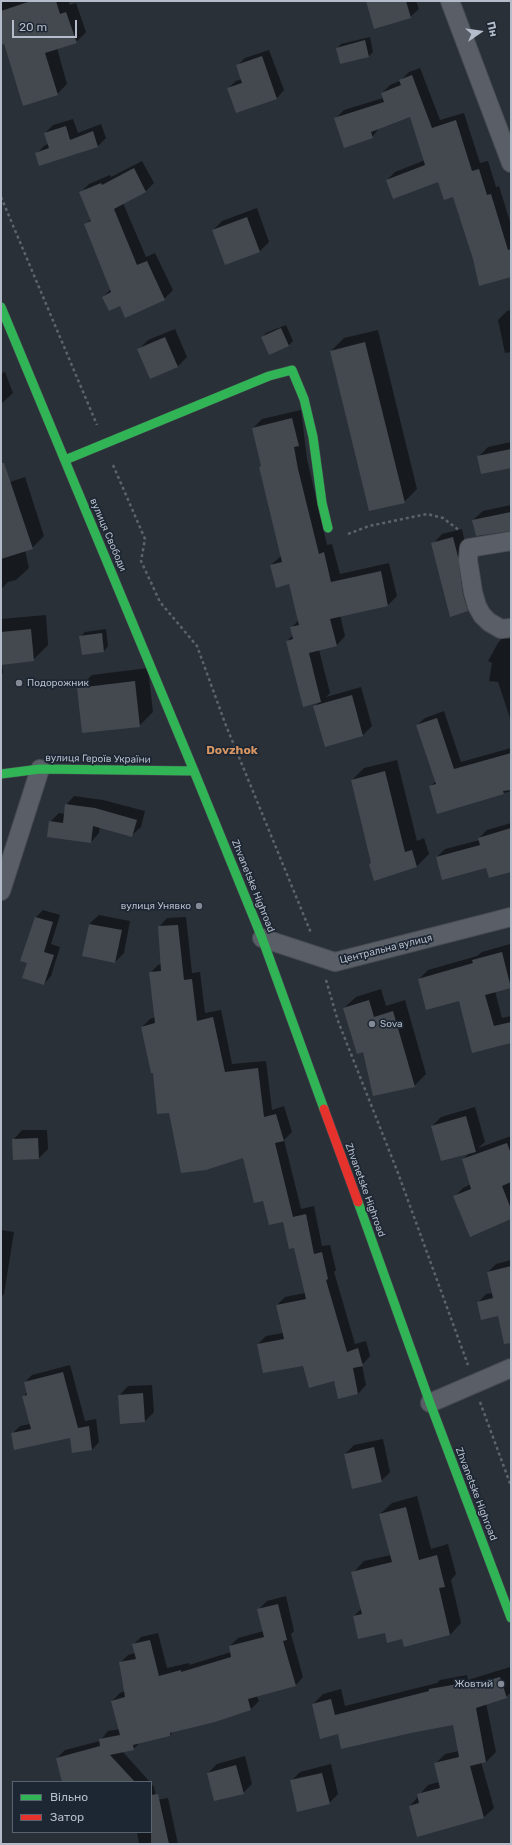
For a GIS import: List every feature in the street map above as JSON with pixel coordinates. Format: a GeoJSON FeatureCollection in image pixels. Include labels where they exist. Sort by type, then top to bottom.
{"type":"FeatureCollection","features":[{"type":"Feature","properties":{"kind":"main road","name":"вулиця Свободи"},"geometry":{"type":"LineString","coordinates":[[1,307],[194,771]]}},
{"type":"Feature","properties":{"kind":"main road"},"geometry":{"type":"LineString","coordinates":[[65,460],[269,376],[292,370],[304,399],[313,437],[322,503],[328,528]]}},
{"type":"Feature","properties":{"kind":"main road","name":"вулиця Героїв України"},"geometry":{"type":"LineString","coordinates":[[1,774],[40,769],[194,771]]}},
{"type":"Feature","properties":{"kind":"main road","name":"Zhvanetske Highroad"},"geometry":{"type":"LineString","coordinates":[[194,771],[262,938],[430,1403],[511,1618]]}},
{"type":"Feature","properties":{"kind":"street"},"geometry":{"type":"LineString","coordinates":[[450,1],[511,163]]}},
{"type":"Feature","properties":{"kind":"street"},"geometry":{"type":"LineString","coordinates":[[511,541],[469,548],[468,560],[470,577],[477,606],[489,622],[501,629],[511,628]]}},
{"type":"Feature","properties":{"kind":"street"},"geometry":{"type":"LineString","coordinates":[[1,891],[40,769]]}},
{"type":"Feature","properties":{"kind":"street","name":"Центральна вулиця"},"geometry":{"type":"LineString","coordinates":[[262,938],[335,962],[511,917]]}},
{"type":"Feature","properties":{"kind":"street"},"geometry":{"type":"LineString","coordinates":[[430,1403],[511,1368]]}},
{"type":"Feature","properties":{"kind":"path"},"geometry":{"type":"LineString","coordinates":[[1,197],[145,539],[141,561],[160,602],[197,646],[225,723],[312,936],[338,1020],[398,1173],[465,1355],[485,1418],[511,1486]]}},
{"type":"Feature","properties":{"kind":"path"},"geometry":{"type":"LineString","coordinates":[[328,528],[337,534],[346,535],[370,526],[427,514],[443,518],[459,529],[469,548]]}},
{"type":"Feature","properties":{"kind":"building"},"geometry":{"type":"Polygon","coordinates":[[[31,1],[56,1],[60,14],[66,12],[77,43],[45,53],[58,95],[23,106],[4,44],[1,45],[1,11],[31,1]]]}},
{"type":"Feature","properties":{"kind":"building"},"geometry":{"type":"Polygon","coordinates":[[[366,1],[406,1],[411,18],[374,29],[366,1]]]}},
{"type":"Feature","properties":{"kind":"building"},"geometry":{"type":"Polygon","coordinates":[[[365,40],[369,57],[340,64],[336,48],[365,40]]]}},
{"type":"Feature","properties":{"kind":"building"},"geometry":{"type":"Polygon","coordinates":[[[262,56],[277,99],[236,113],[227,88],[242,83],[236,65],[262,56]]]}},
{"type":"Feature","properties":{"kind":"building"},"geometry":{"type":"Polygon","coordinates":[[[412,75],[432,128],[456,120],[472,171],[479,169],[487,195],[491,194],[508,250],[511,249],[511,277],[479,286],[473,259],[453,197],[444,200],[438,182],[393,199],[386,180],[425,165],[410,117],[371,132],[373,138],[344,148],[334,118],[384,102],[381,93],[401,85],[399,80],[412,75]]]}},
{"type":"Feature","properties":{"kind":"building"},"geometry":{"type":"Polygon","coordinates":[[[66,126],[70,140],[93,131],[98,147],[39,166],[35,153],[49,148],[44,133],[66,126]]]}},
{"type":"Feature","properties":{"kind":"building"},"geometry":{"type":"Polygon","coordinates":[[[134,168],[146,192],[114,209],[137,265],[147,261],[165,300],[125,318],[120,306],[109,311],[102,297],[111,292],[84,224],[91,221],[79,192],[101,183],[102,185],[134,168]]]}},
{"type":"Feature","properties":{"kind":"building"},"geometry":{"type":"Polygon","coordinates":[[[247,217],[260,252],[225,265],[212,230],[247,217]]]}},
{"type":"Feature","properties":{"kind":"building"},"geometry":{"type":"Polygon","coordinates":[[[281,328],[289,346],[269,355],[261,337],[281,328]]]}},
{"type":"Feature","properties":{"kind":"building"},"geometry":{"type":"Polygon","coordinates":[[[165,337],[178,367],[150,379],[137,349],[165,337]]]}},
{"type":"Feature","properties":{"kind":"building"},"geometry":{"type":"Polygon","coordinates":[[[365,342],[405,503],[369,511],[330,351],[365,342]]]}},
{"type":"Feature","properties":{"kind":"building"},"geometry":{"type":"Polygon","coordinates":[[[292,418],[299,446],[294,447],[298,469],[319,554],[324,552],[331,582],[381,571],[388,606],[330,619],[337,646],[309,653],[321,702],[303,707],[286,641],[293,639],[290,627],[299,625],[289,584],[276,588],[270,565],[282,562],[259,467],[261,466],[252,428],[292,418]]]}},
{"type":"Feature","properties":{"kind":"building"},"geometry":{"type":"Polygon","coordinates":[[[511,449],[511,468],[481,474],[477,456],[511,449]]]}},
{"type":"Feature","properties":{"kind":"building"},"geometry":{"type":"Polygon","coordinates":[[[1,463],[4,463],[33,549],[1,559],[1,463]]]}},
{"type":"Feature","properties":{"kind":"building"},"geometry":{"type":"Polygon","coordinates":[[[511,512],[511,531],[476,536],[472,520],[511,512]]]}},
{"type":"Feature","properties":{"kind":"building"},"geometry":{"type":"Polygon","coordinates":[[[453,537],[458,557],[463,594],[468,611],[450,617],[431,543],[453,537]]]}},
{"type":"Feature","properties":{"kind":"building"},"geometry":{"type":"Polygon","coordinates":[[[31,629],[34,661],[1,665],[1,632],[31,629]]]}},
{"type":"Feature","properties":{"kind":"building"},"geometry":{"type":"Polygon","coordinates":[[[102,633],[104,652],[82,655],[79,636],[102,633]]]}},
{"type":"Feature","properties":{"kind":"building"},"geometry":{"type":"Polygon","coordinates":[[[135,681],[140,727],[82,733],[77,688],[135,681]]]}},
{"type":"Feature","properties":{"kind":"building"},"geometry":{"type":"Polygon","coordinates":[[[352,695],[363,736],[325,747],[313,706],[352,695]]]}},
{"type":"Feature","properties":{"kind":"building"},"geometry":{"type":"Polygon","coordinates":[[[437,718],[454,769],[511,753],[511,790],[503,791],[504,794],[437,814],[429,786],[436,784],[416,725],[437,718]]]}},
{"type":"Feature","properties":{"kind":"building"},"geometry":{"type":"Polygon","coordinates":[[[385,771],[405,852],[412,850],[417,867],[374,881],[351,780],[385,771]]]}},
{"type":"Feature","properties":{"kind":"building"},"geometry":{"type":"Polygon","coordinates":[[[65,804],[95,808],[137,820],[132,837],[93,826],[91,843],[47,837],[49,821],[63,823],[65,804]]]}},
{"type":"Feature","properties":{"kind":"building"},"geometry":{"type":"Polygon","coordinates":[[[511,828],[511,872],[489,878],[486,868],[442,880],[436,857],[480,845],[478,838],[511,828]]]}},
{"type":"Feature","properties":{"kind":"building"},"geometry":{"type":"Polygon","coordinates":[[[35,917],[53,922],[44,952],[54,955],[44,985],[22,978],[27,963],[20,961],[35,917]]]}},
{"type":"Feature","properties":{"kind":"building"},"geometry":{"type":"Polygon","coordinates":[[[89,924],[122,930],[115,963],[82,956],[89,924]]]}},
{"type":"Feature","properties":{"kind":"building"},"geometry":{"type":"Polygon","coordinates":[[[178,925],[184,980],[192,979],[197,1021],[213,1017],[225,1072],[258,1068],[264,1117],[276,1114],[284,1141],[275,1143],[293,1217],[306,1214],[314,1254],[322,1252],[328,1279],[326,1280],[347,1352],[358,1348],[363,1366],[353,1368],[358,1394],[338,1399],[334,1381],[309,1388],[303,1366],[263,1373],[257,1344],[284,1339],[276,1305],[306,1299],[294,1248],[289,1249],[283,1222],[269,1225],[263,1201],[254,1203],[243,1158],[206,1170],[181,1173],[169,1113],[157,1114],[153,1073],[151,1073],[141,1027],[155,1023],[149,972],[161,971],[158,926],[178,925]]]}},
{"type":"Feature","properties":{"kind":"building"},"geometry":{"type":"Polygon","coordinates":[[[502,952],[511,988],[485,995],[494,1026],[511,1022],[511,1043],[472,1053],[459,1001],[426,1010],[418,979],[473,963],[472,960],[502,952]]]}},
{"type":"Feature","properties":{"kind":"building"},"geometry":{"type":"Polygon","coordinates":[[[369,1000],[374,1017],[393,1011],[415,1087],[373,1096],[363,1052],[357,1054],[343,1008],[369,1000]]]}},
{"type":"Feature","properties":{"kind":"building"},"geometry":{"type":"Polygon","coordinates":[[[466,1116],[476,1152],[441,1161],[431,1126],[466,1116]]]}},
{"type":"Feature","properties":{"kind":"building"},"geometry":{"type":"Polygon","coordinates":[[[38,1138],[39,1159],[13,1160],[12,1139],[38,1138]]]}},
{"type":"Feature","properties":{"kind":"building"},"geometry":{"type":"Polygon","coordinates":[[[507,1143],[511,1154],[511,1182],[502,1186],[511,1209],[511,1219],[470,1237],[453,1196],[471,1189],[462,1159],[507,1143]]]}},
{"type":"Feature","properties":{"kind":"building"},"geometry":{"type":"Polygon","coordinates":[[[511,1266],[511,1343],[504,1344],[498,1316],[481,1320],[477,1302],[493,1298],[487,1272],[511,1266]]]}},
{"type":"Feature","properties":{"kind":"building"},"geometry":{"type":"Polygon","coordinates":[[[63,1372],[78,1428],[89,1426],[92,1450],[72,1453],[70,1438],[14,1450],[11,1433],[31,1429],[22,1396],[27,1395],[24,1382],[63,1372]]]}},
{"type":"Feature","properties":{"kind":"building"},"geometry":{"type":"Polygon","coordinates":[[[143,1393],[145,1422],[120,1424],[118,1395],[143,1393]]]}},
{"type":"Feature","properties":{"kind":"building"},"geometry":{"type":"Polygon","coordinates":[[[374,1447],[382,1482],[352,1489],[344,1454],[374,1447]]]}},
{"type":"Feature","properties":{"kind":"building"},"geometry":{"type":"Polygon","coordinates":[[[406,1507],[419,1560],[437,1555],[445,1587],[439,1588],[450,1635],[404,1647],[402,1639],[387,1643],[385,1633],[358,1639],[353,1616],[362,1614],[351,1572],[392,1562],[379,1514],[406,1507]]]}},
{"type":"Feature","properties":{"kind":"building"},"geometry":{"type":"Polygon","coordinates":[[[278,1604],[287,1640],[283,1641],[296,1686],[248,1699],[251,1710],[215,1722],[170,1733],[170,1736],[133,1745],[134,1750],[110,1755],[134,1781],[62,1781],[56,1758],[100,1746],[99,1739],[120,1735],[111,1701],[125,1697],[119,1662],[136,1659],[132,1644],[150,1640],[159,1676],[181,1670],[181,1672],[231,1657],[229,1646],[264,1637],[257,1609],[278,1604]]]}},
{"type":"Feature","properties":{"kind":"building"},"geometry":{"type":"Polygon","coordinates":[[[500,1677],[507,1698],[476,1708],[486,1762],[470,1766],[484,1818],[417,1837],[409,1806],[419,1803],[417,1794],[440,1788],[434,1763],[459,1757],[453,1725],[341,1749],[338,1734],[320,1739],[312,1704],[331,1699],[335,1715],[429,1691],[429,1689],[458,1684],[459,1689],[500,1677]]]}},
{"type":"Feature","properties":{"kind":"building"},"geometry":{"type":"Polygon","coordinates":[[[236,1765],[244,1794],[214,1801],[207,1773],[236,1765]]]}},
{"type":"Feature","properties":{"kind":"building"},"geometry":{"type":"Polygon","coordinates":[[[322,1773],[330,1804],[297,1812],[290,1780],[322,1773]]]}},
{"type":"Feature","properties":{"kind":"building"},"geometry":{"type":"Polygon","coordinates":[[[158,1794],[169,1844],[151,1844],[152,1795],[158,1794]]]}},
{"type":"Feature","properties":{"kind":"traffic: fast"},"geometry":{"type":"LineString","coordinates":[[1,307],[194,771]]}},
{"type":"Feature","properties":{"kind":"traffic: fast"},"geometry":{"type":"LineString","coordinates":[[65,460],[269,376],[292,370],[304,399],[313,437],[322,503],[328,528]]}},
{"type":"Feature","properties":{"kind":"traffic: fast"},"geometry":{"type":"LineString","coordinates":[[1,774],[40,769],[194,771],[262,938],[324,1109]]}},
{"type":"Feature","properties":{"kind":"traffic: fast"},"geometry":{"type":"LineString","coordinates":[[358,1202],[430,1403],[511,1618]]}},
{"type":"Feature","properties":{"kind":"traffic: jam"},"geometry":{"type":"LineString","coordinates":[[324,1109],[358,1202]]}},
{"type":"Feature","properties":{"kind":"place","name":"Подорожник"},"geometry":{"type":"Point","coordinates":[19,683]}},
{"type":"Feature","properties":{"kind":"place","name":"вулиця Унявко"},"geometry":{"type":"Point","coordinates":[199,906]}},
{"type":"Feature","properties":{"kind":"place","name":"Sova"},"geometry":{"type":"Point","coordinates":[372,1024]}},
{"type":"Feature","properties":{"kind":"place","name":"Жовтий"},"geometry":{"type":"Point","coordinates":[501,1684]}},
{"type":"Feature","properties":{"kind":"district","name":"Dovzhok"},"geometry":{"type":"Point","coordinates":[232,751]}}]}
